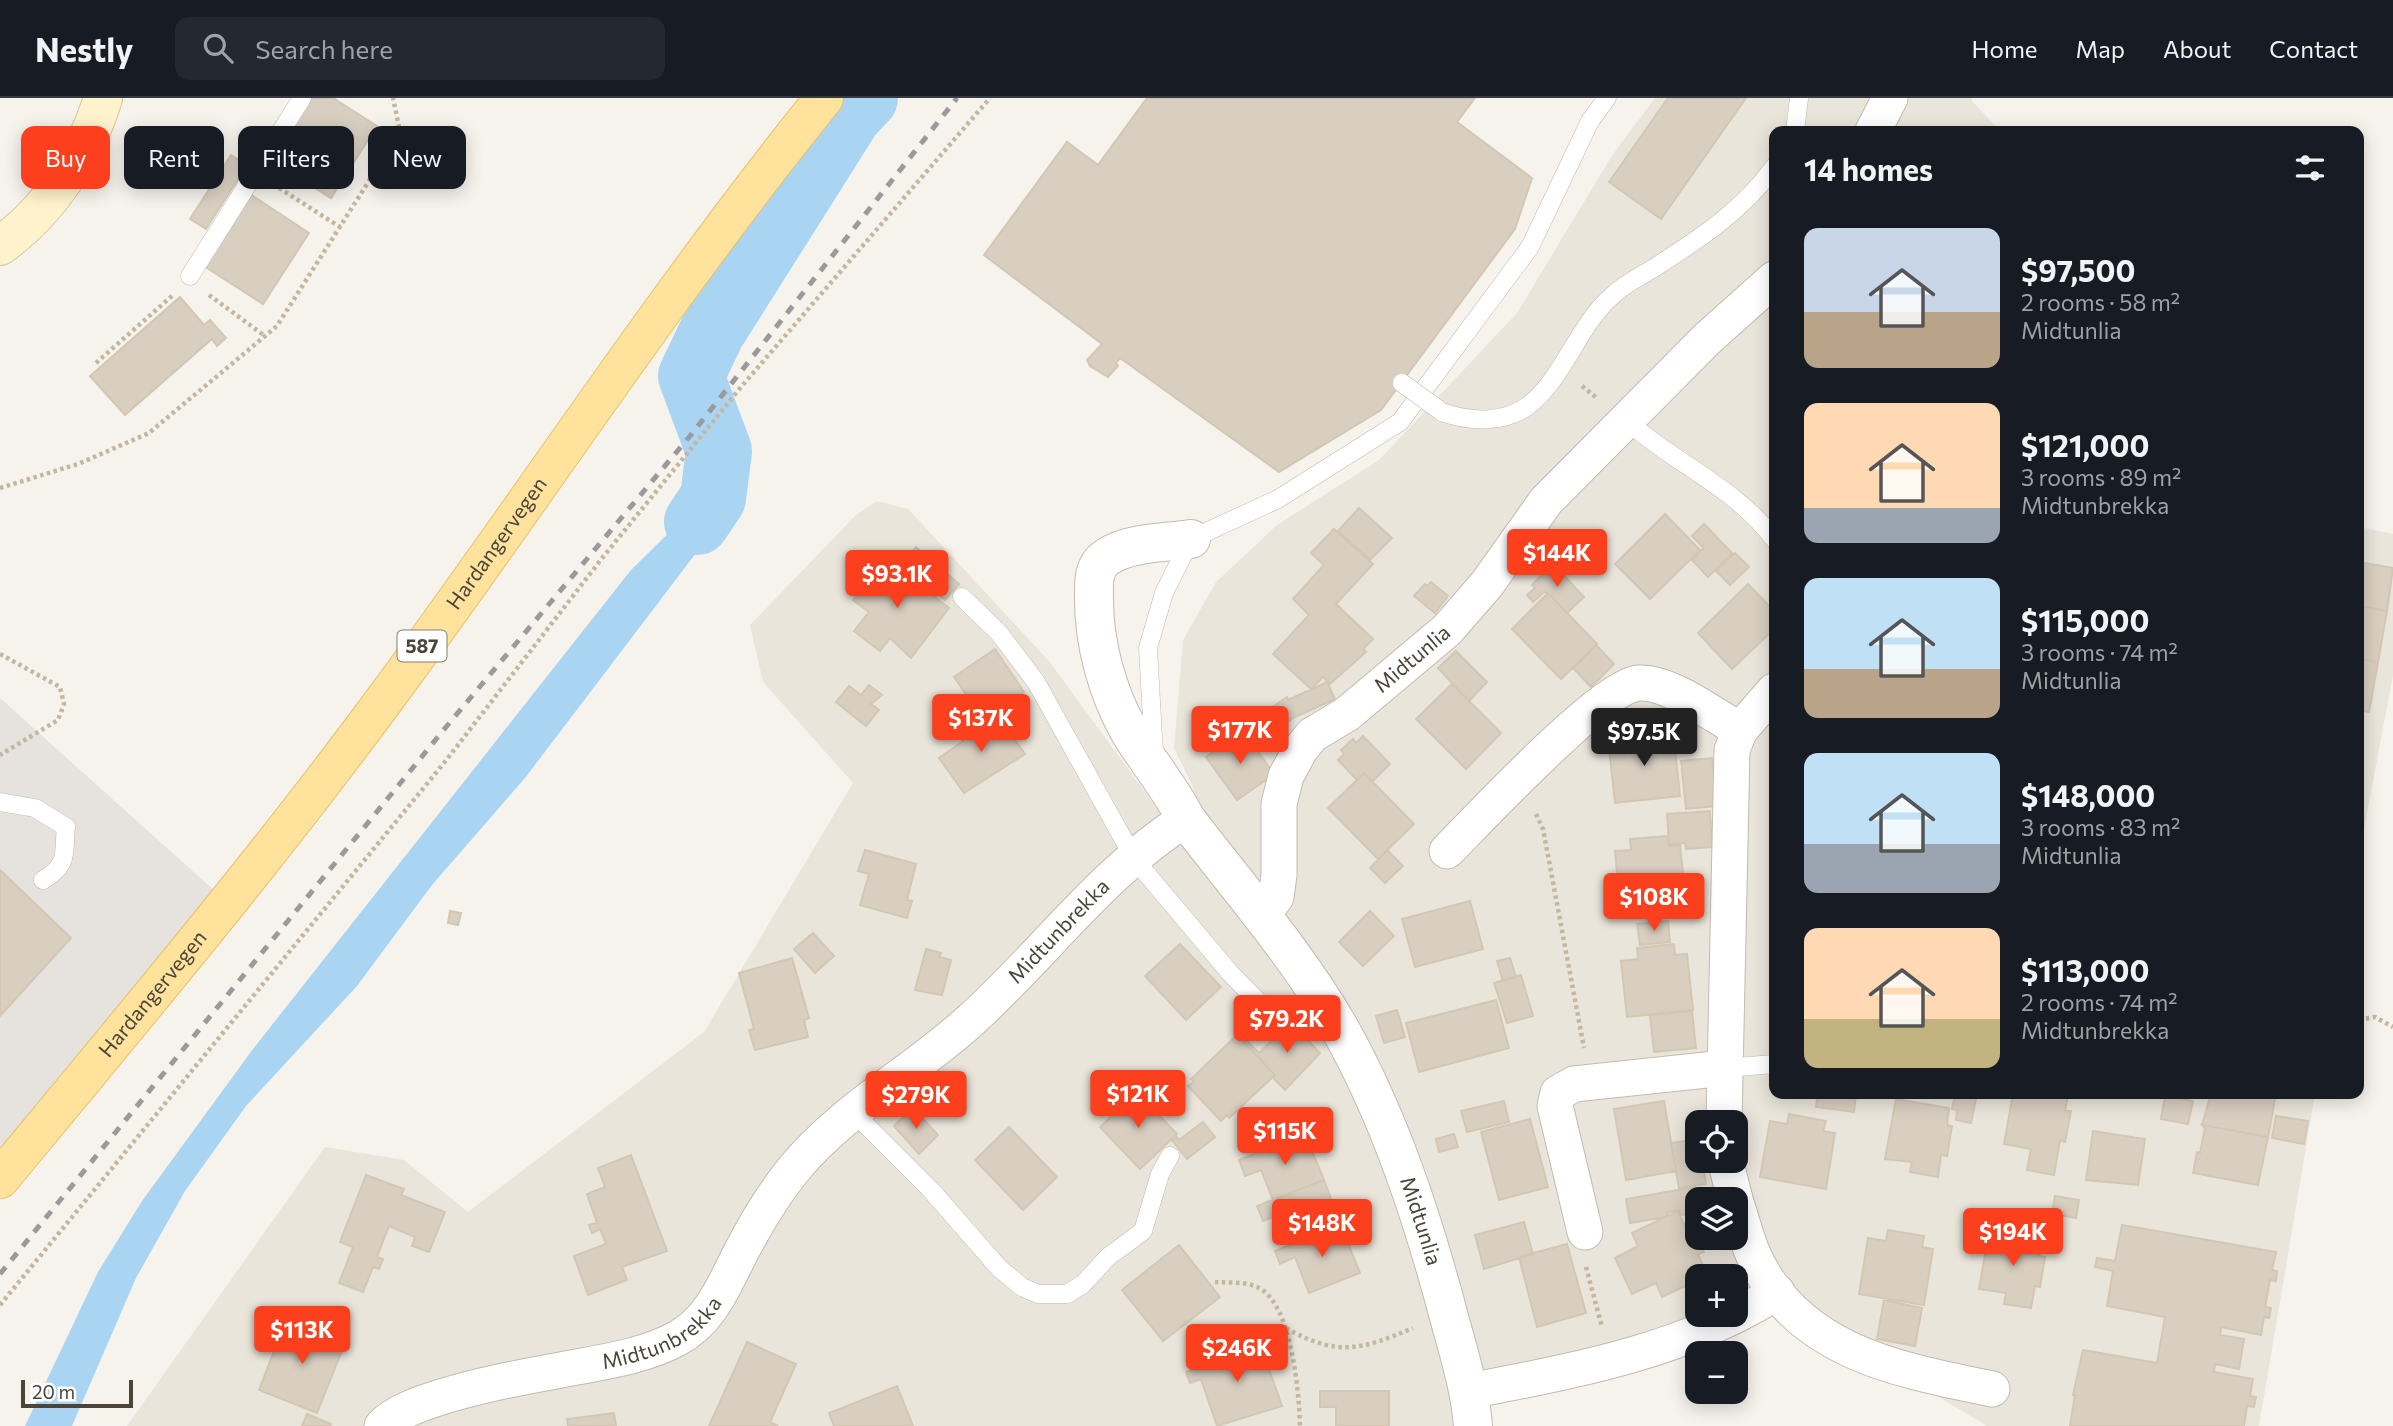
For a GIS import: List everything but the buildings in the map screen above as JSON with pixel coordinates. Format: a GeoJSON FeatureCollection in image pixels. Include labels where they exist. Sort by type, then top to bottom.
{"type":"FeatureCollection","features":[{"type":"Feature","properties":{"kind":"main road"},"geometry":{"type":"LineString","coordinates":[[0,246],[53,195],[93,132],[103,98]]}},
{"type":"Feature","properties":{"kind":"main road","name":"Hardangervegen"},"geometry":{"type":"LineString","coordinates":[[0,1179],[220,913],[384,700],[754,184],[824,98]]}},
{"type":"Feature","properties":{"kind":"street"},"geometry":{"type":"LineString","coordinates":[[1876,126],[1890,98]]}},
{"type":"Feature","properties":{"kind":"street","name":"Midtunlia"},"geometry":{"type":"LineString","coordinates":[[1261,917],[1276,897],[1279,875],[1279,804],[1286,776],[1300,750],[1312,735],[1347,714],[1447,629],[1487,583],[1546,501],[1708,338],[1769,291]]}},
{"type":"Feature","properties":{"kind":"street","name":"Midtunlia"},"geometry":{"type":"LineString","coordinates":[[1191,539],[1125,549],[1107,557],[1097,567],[1094,577],[1094,608],[1104,668],[1118,710],[1186,819],[1302,971],[1340,1029],[1367,1084],[1419,1212],[1471,1408],[1705,1332],[1777,1292]]}},
{"type":"Feature","properties":{"kind":"street"},"geometry":{"type":"LineString","coordinates":[[1447,851],[1570,730],[1623,686],[1640,683],[1662,686],[1740,730]]}},
{"type":"Feature","properties":{"kind":"street"},"geometry":{"type":"LineString","coordinates":[[1724,1110],[1732,750],[1740,730],[1769,697]]}},
{"type":"Feature","properties":{"kind":"street","name":"Midtunbrekka"},"geometry":{"type":"LineString","coordinates":[[382,1426],[419,1404],[472,1388],[635,1356],[678,1338],[695,1326],[719,1298],[761,1216],[793,1170],[823,1137],[969,1022],[1030,965],[1108,878],[1135,860],[1153,839],[1186,819]]}},
{"type":"Feature","properties":{"kind":"street"},"geometry":{"type":"LineString","coordinates":[[1585,1232],[1554,1100],[1558,1093],[1574,1084],[1725,1068]]}},
{"type":"Feature","properties":{"kind":"street"},"geometry":{"type":"LineString","coordinates":[[1748,1239],[1754,1256],[1777,1292],[1810,1325],[1870,1360],[1899,1370],[1992,1389]]}},
{"type":"Feature","properties":{"kind":"lane"},"geometry":{"type":"LineString","coordinates":[[190,276],[302,98]]}},
{"type":"Feature","properties":{"kind":"lane","name":"Midtunlia"},"geometry":{"type":"LineString","coordinates":[[1156,772],[1148,648],[1164,593],[1191,539],[1278,499],[1400,422],[1530,247],[1590,121],[1607,98]]}},
{"type":"Feature","properties":{"kind":"lane"},"geometry":{"type":"LineString","coordinates":[[1796,126],[1799,98]]}},
{"type":"Feature","properties":{"kind":"lane"},"geometry":{"type":"LineString","coordinates":[[1402,383],[1442,412],[1461,419],[1486,420],[1512,414],[1529,404],[1559,368],[1593,316],[1613,294],[1736,211],[1758,190],[1769,174]]}},
{"type":"Feature","properties":{"kind":"lane"},"geometry":{"type":"LineString","coordinates":[[1628,421],[1647,439],[1716,484],[1769,532]]}},
{"type":"Feature","properties":{"kind":"lane"},"geometry":{"type":"LineString","coordinates":[[962,597],[999,633],[1036,682],[1135,860],[1231,974],[1275,1018]]}},
{"type":"Feature","properties":{"kind":"lane"},"geometry":{"type":"LineString","coordinates":[[0,802],[35,808],[66,827],[68,850],[43,880]]}},
{"type":"Feature","properties":{"kind":"lane"},"geometry":{"type":"LineString","coordinates":[[1725,1068],[1769,1064]]}},
{"type":"Feature","properties":{"kind":"lane"},"geometry":{"type":"LineString","coordinates":[[853,1112],[930,1189],[999,1268],[1022,1287],[1038,1294],[1067,1294],[1083,1284],[1108,1257],[1143,1231],[1160,1174],[1170,1156]]}},
{"type":"Feature","properties":{"kind":"path"},"geometry":{"type":"LineString","coordinates":[[0,488],[78,464],[149,433],[277,326],[400,132],[393,98]]}},
{"type":"Feature","properties":{"kind":"path"},"geometry":{"type":"LineString","coordinates":[[0,1305],[444,763],[741,387],[990,98]]}},
{"type":"Feature","properties":{"kind":"path"},"geometry":{"type":"LineString","coordinates":[[286,192],[340,227]]}},
{"type":"Feature","properties":{"kind":"path"},"geometry":{"type":"LineString","coordinates":[[96,363],[171,298],[190,276]]}},
{"type":"Feature","properties":{"kind":"path"},"geometry":{"type":"LineString","coordinates":[[216,300],[265,336]]}},
{"type":"Feature","properties":{"kind":"path"},"geometry":{"type":"LineString","coordinates":[[1559,368],[1628,421]]}},
{"type":"Feature","properties":{"kind":"path"},"geometry":{"type":"LineString","coordinates":[[0,654],[60,687],[64,704],[58,720],[0,755]]}},
{"type":"Feature","properties":{"kind":"path"},"geometry":{"type":"LineString","coordinates":[[1510,789],[1535,813],[1543,829],[1589,1083]]}},
{"type":"Feature","properties":{"kind":"path"},"geometry":{"type":"LineString","coordinates":[[2364,1019],[2375,1017],[2393,1027]]}},
{"type":"Feature","properties":{"kind":"path"},"geometry":{"type":"LineString","coordinates":[[1585,1232],[1584,1259],[1611,1361]]}},
{"type":"Feature","properties":{"kind":"path"},"geometry":{"type":"LineString","coordinates":[[1216,1282],[1244,1284],[1262,1289],[1271,1298],[1286,1328],[1294,1364],[1300,1426]]}},
{"type":"Feature","properties":{"kind":"path"},"geometry":{"type":"LineString","coordinates":[[1286,1328],[1313,1343],[1332,1348],[1357,1347],[1418,1326]]}},
{"type":"Feature","properties":{"kind":"shaded area"},"geometry":{"type":"Polygon","coordinates":[[[1655,98],[1973,98],[1971,100],[1995,126],[1769,126],[1769,1099],[2314,1099],[2259,1426],[1987,1426],[1765,1292],[1748,1301],[1748,1264],[1685,1264],[1685,1326],[1456,1400],[1462,1426],[127,1426],[325,1147],[404,1160],[468,1212],[704,1032],[853,783],[763,682],[750,625],[856,515],[877,501],[908,509],[1049,661],[1161,814],[1194,789],[1174,748],[1183,640],[1216,582],[1277,525],[1379,460],[1517,313],[1613,154],[1655,98]]]}},
{"type":"Feature","properties":{"kind":"shaded area"},"geometry":{"type":"Polygon","coordinates":[[[2364,528],[2393,534],[2393,675],[2364,829],[2364,528]]]}},
{"type":"Feature","properties":{"kind":"shaded area"},"geometry":{"type":"Polygon","coordinates":[[[0,698],[217,893],[0,1154],[0,698]]]}},
{"type":"Feature","properties":{"kind":"water"},"geometry":{"type":"Polygon","coordinates":[[[725,425],[737,486],[712,532],[525,778],[432,885],[357,986],[246,1106],[185,1191],[136,1278],[72,1426],[25,1426],[98,1272],[142,1201],[253,1049],[631,570],[686,516],[703,483],[704,450],[725,425]]]}},
{"type":"Feature","properties":{"kind":"waterway"},"geometry":{"type":"LineString","coordinates":[[697,522],[713,498],[719,451],[691,376],[712,332],[849,115],[865,98]]}},
{"type":"Feature","properties":{"kind":"railway"},"geometry":{"type":"LineString","coordinates":[[0,1274],[446,727],[690,436],[957,98]]}}]}
